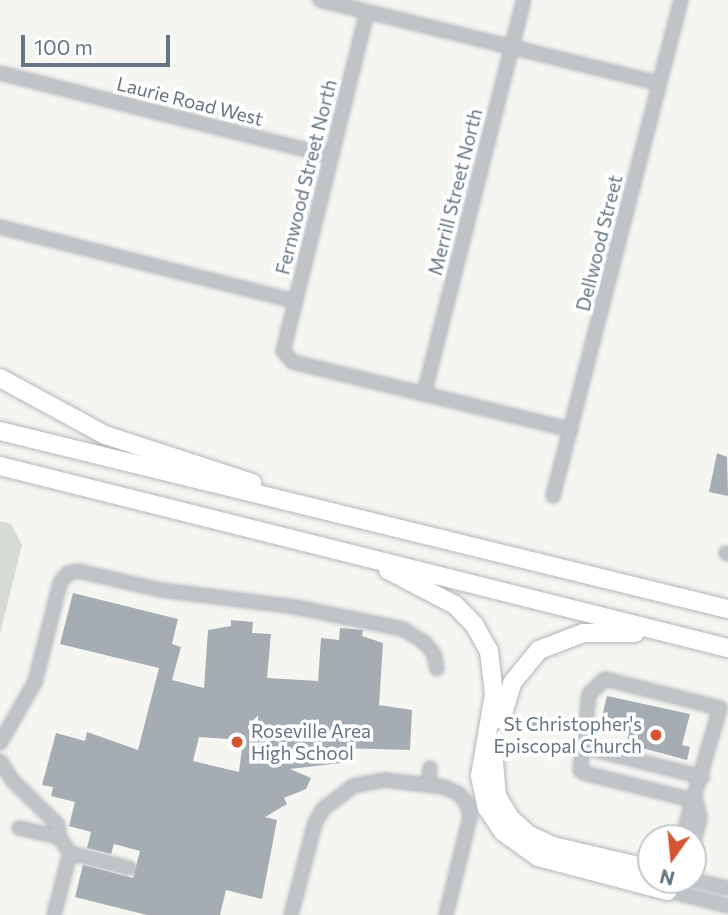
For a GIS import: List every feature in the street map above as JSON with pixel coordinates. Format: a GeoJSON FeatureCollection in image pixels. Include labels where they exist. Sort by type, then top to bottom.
{"type":"FeatureCollection","features":[{"type":"Feature","properties":{"kind":"highway"},"geometry":{"type":"LineString","coordinates":[[0,378],[105,435],[352,517]]}},
{"type":"Feature","properties":{"kind":"highway"},"geometry":{"type":"LineString","coordinates":[[0,431],[728,608]]}},
{"type":"Feature","properties":{"kind":"highway"},"geometry":{"type":"LineString","coordinates":[[2,466],[728,648]]}},
{"type":"Feature","properties":{"kind":"highway"},"geometry":{"type":"LineString","coordinates":[[330,547],[442,596],[466,615],[483,638],[495,680],[480,776],[487,808],[503,832],[538,857],[637,880]]}},
{"type":"Feature","properties":{"kind":"highway"},"geometry":{"type":"LineString","coordinates":[[637,866],[553,846],[529,835],[510,818],[497,796],[493,753],[512,683],[528,660],[555,641],[614,631],[702,641]]}},
{"type":"Feature","properties":{"kind":"street"},"geometry":{"type":"LineString","coordinates":[[320,0],[659,83]]}},
{"type":"Feature","properties":{"kind":"street","name":"Merrill Street North"},"geometry":{"type":"LineString","coordinates":[[424,394],[524,0]]}},
{"type":"Feature","properties":{"kind":"street","name":"Dellwood Street"},"geometry":{"type":"LineString","coordinates":[[553,496],[681,0]]}},
{"type":"Feature","properties":{"kind":"street","name":"Fernwood Street North"},"geometry":{"type":"LineString","coordinates":[[367,12],[283,351],[293,362],[424,394]]}},
{"type":"Feature","properties":{"kind":"street","name":"Laurie Road West"},"geometry":{"type":"LineString","coordinates":[[0,73],[331,156]]}},
{"type":"Feature","properties":{"kind":"street"},"geometry":{"type":"LineString","coordinates":[[0,227],[294,301]]}},
{"type":"Feature","properties":{"kind":"street"},"geometry":{"type":"LineString","coordinates":[[424,394],[571,430]]}},
{"type":"Feature","properties":{"kind":"street"},"geometry":{"type":"LineString","coordinates":[[0,743],[36,682],[60,583],[68,573],[78,571],[161,590],[380,623],[424,642],[434,654],[438,669]]}},
{"type":"Feature","properties":{"kind":"street"},"geometry":{"type":"LineString","coordinates":[[687,824],[696,801],[720,708],[606,679],[597,684],[584,709],[580,770],[696,801]]}},
{"type":"Feature","properties":{"kind":"street"},"geometry":{"type":"LineString","coordinates":[[583,747],[702,777]]}},
{"type":"Feature","properties":{"kind":"street"},"geometry":{"type":"LineString","coordinates":[[0,761],[13,781],[58,825],[59,838],[70,853],[129,868]]}},
{"type":"Feature","properties":{"kind":"street"},"geometry":{"type":"LineString","coordinates":[[428,785],[430,768]]}},
{"type":"Feature","properties":{"kind":"street"},"geometry":{"type":"LineString","coordinates":[[291,915],[315,823],[337,795],[369,781],[428,785],[459,794],[470,810],[446,915]]}},
{"type":"Feature","properties":{"kind":"street"},"geometry":{"type":"LineString","coordinates":[[696,801],[700,818],[698,824]]}},
{"type":"Feature","properties":{"kind":"street"},"geometry":{"type":"LineString","coordinates":[[19,828],[59,838]]}},
{"type":"Feature","properties":{"kind":"street"},"geometry":{"type":"LineString","coordinates":[[54,915],[70,853]]}},
{"type":"Feature","properties":{"kind":"street"},"geometry":{"type":"LineString","coordinates":[[707,883],[728,888]]}},
{"type":"Feature","properties":{"kind":"street"},"geometry":{"type":"LineString","coordinates":[[691,894],[728,906]]}},
{"type":"Feature","properties":{"kind":"shaded area"},"geometry":{"type":"Polygon","coordinates":[[[0,521],[11,524],[22,545],[0,634],[0,521]]]}},
{"type":"Feature","properties":{"kind":"building"},"geometry":{"type":"Polygon","coordinates":[[[717,453],[727,457],[728,496],[709,492],[717,453]]]}},
{"type":"Feature","properties":{"kind":"building","name":"Roseville Area High School"},"geometry":{"type":"Polygon","coordinates":[[[73,593],[178,619],[172,644],[181,647],[172,680],[204,688],[208,630],[231,626],[231,620],[253,622],[252,633],[271,634],[267,678],[318,681],[321,638],[339,640],[340,628],[363,630],[362,636],[383,643],[379,705],[412,710],[410,750],[342,748],[341,763],[290,769],[311,778],[306,789],[284,798],[287,804],[265,817],[277,820],[262,899],[226,890],[220,915],[147,915],[75,897],[83,865],[133,878],[140,851],[114,844],[111,854],[87,848],[91,832],[69,826],[75,802],[51,796],[53,787],[42,785],[56,733],[85,741],[87,732],[138,750],[159,668],[60,644],[73,593]],[[199,737],[193,761],[239,772],[243,740],[199,737]]]}},
{"type":"Feature","properties":{"kind":"building","name":"St Christopher's Episcopal Church"},"geometry":{"type":"Polygon","coordinates":[[[607,696],[690,714],[682,745],[690,747],[687,760],[627,744],[629,730],[601,721],[607,696]]]}},
{"type":"Feature","properties":{"kind":"building"},"geometry":{"type":"Polygon","coordinates":[[[534,715],[547,718],[543,734],[530,731],[534,715]]]}},
{"type":"Feature","properties":{"kind":"place","name":"St Christopher's Episcopal Church"},"geometry":{"type":"Point","coordinates":[656,735]}},
{"type":"Feature","properties":{"kind":"place","name":"Roseville Area High School"},"geometry":{"type":"Point","coordinates":[237,742]}}]}
